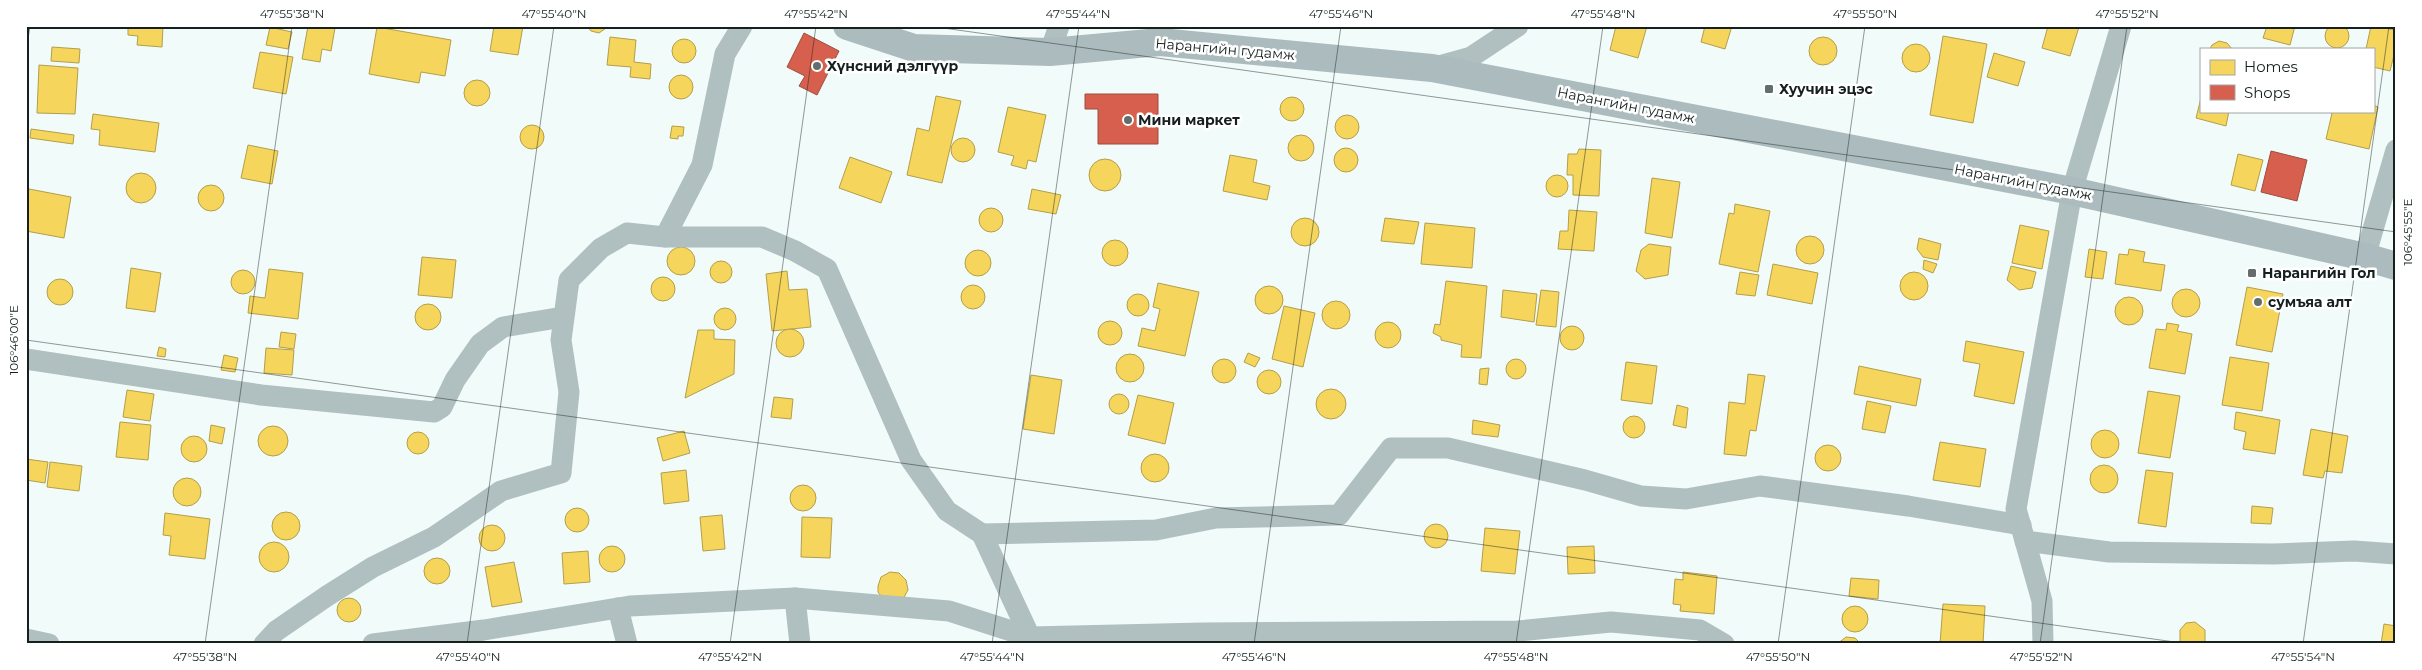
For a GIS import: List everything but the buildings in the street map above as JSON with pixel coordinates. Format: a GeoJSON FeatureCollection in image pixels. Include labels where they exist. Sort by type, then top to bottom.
{"type":"FeatureCollection","features":[{"type":"Feature","properties":{"kind":"main road","name":"Нарангийн гудамж"},"geometry":{"type":"LineString","coordinates":[[847,26],[914,48],[1050,52],[1160,42],[1432,68],[2072,191],[2365,257],[2396,266]]}},
{"type":"Feature","properties":{"kind":"street"},"geometry":{"type":"LineString","coordinates":[[665,236],[702,165],[725,54],[742,26]]}},
{"type":"Feature","properties":{"kind":"street"},"geometry":{"type":"LineString","coordinates":[[1050,52],[1059,26]]}},
{"type":"Feature","properties":{"kind":"street"},"geometry":{"type":"LineString","coordinates":[[1432,68],[1471,57],[1518,26]]}},
{"type":"Feature","properties":{"kind":"street"},"geometry":{"type":"LineString","coordinates":[[2042,644],[2042,601],[2016,509],[2072,191],[2120,26]]}},
{"type":"Feature","properties":{"kind":"street"},"geometry":{"type":"LineString","coordinates":[[2365,257],[2396,150]]}},
{"type":"Feature","properties":{"kind":"street"},"geometry":{"type":"LineString","coordinates":[[264,644],[276,631],[327,596],[373,567],[434,537],[501,491],[561,473],[569,392],[561,340],[569,280],[601,248],[627,234],[762,237],[795,251],[828,269],[910,460],[947,511],[982,534],[1030,637]]}},
{"type":"Feature","properties":{"kind":"street"},"geometry":{"type":"LineString","coordinates":[[26,359],[262,394],[434,412],[442,407],[455,380],[480,344],[503,327],[563,317]]}},
{"type":"Feature","properties":{"kind":"street"},"geometry":{"type":"LineString","coordinates":[[982,534],[1156,530],[1216,518],[1339,515],[1391,448],[1448,448],[1585,480],[1641,496],[1686,499],[1760,486],[1908,506],[2109,552],[2274,554],[2354,551],[2396,554]]}},
{"type":"Feature","properties":{"kind":"street"},"geometry":{"type":"LineString","coordinates":[[795,598],[800,644]]}},
{"type":"Feature","properties":{"kind":"street"},"geometry":{"type":"LineString","coordinates":[[373,644],[484,630],[618,608],[795,598],[949,611],[1030,637],[1518,637],[1611,622],[1700,630],[1724,644]]}},
{"type":"Feature","properties":{"kind":"street"},"geometry":{"type":"LineString","coordinates":[[618,608],[627,644]]}},
{"type":"Feature","properties":{"kind":"street"},"geometry":{"type":"LineString","coordinates":[[26,638],[49,644]]}},
{"type":"Feature","properties":{"kind":"place","name":"Хүнсний дэлгүүр"},"geometry":{"type":"Point","coordinates":[817,66]}},
{"type":"Feature","properties":{"kind":"place","name":"Хуучин эцэс"},"geometry":{"type":"Point","coordinates":[1769,89]}},
{"type":"Feature","properties":{"kind":"place","name":"Мини маркет"},"geometry":{"type":"Point","coordinates":[1128,120]}},
{"type":"Feature","properties":{"kind":"place","name":"Нарангийн Гол"},"geometry":{"type":"Point","coordinates":[2252,273]}},
{"type":"Feature","properties":{"kind":"place","name":"сумъяа алт"},"geometry":{"type":"Point","coordinates":[2258,302]}}]}
